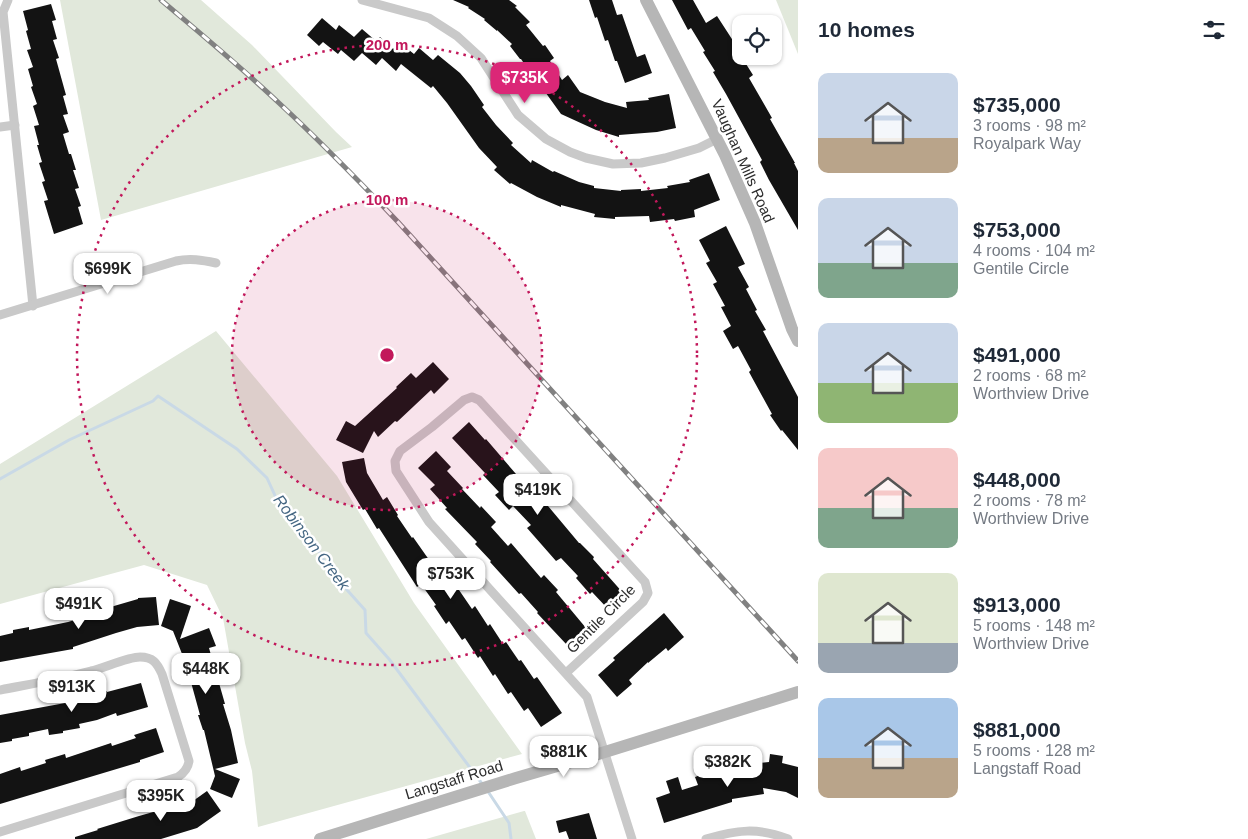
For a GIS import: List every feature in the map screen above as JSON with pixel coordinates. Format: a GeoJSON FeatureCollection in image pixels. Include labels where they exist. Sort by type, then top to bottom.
{"type":"FeatureCollection","features":[{"type":"Feature","properties":{"kind":"street"},"geometry":{"type":"LineString","coordinates":[[8,0],[3,12],[33,306]]}},
{"type":"Feature","properties":{"kind":"street"},"geometry":{"type":"LineString","coordinates":[[362,0],[429,18],[457,36],[481,58],[518,115],[546,139],[570,152],[613,164],[641,163],[699,148],[718,139]]}},
{"type":"Feature","properties":{"kind":"street","name":"Vaughan Mills Road"},"geometry":{"type":"LineString","coordinates":[[646,0],[726,155],[755,223],[792,329],[798,341]]}},
{"type":"Feature","properties":{"kind":"street"},"geometry":{"type":"LineString","coordinates":[[0,127],[15,125]]}},
{"type":"Feature","properties":{"kind":"street"},"geometry":{"type":"LineString","coordinates":[[0,316],[176,261],[194,259],[216,263]]}},
{"type":"Feature","properties":{"kind":"street","name":"Gentile Circle"},"geometry":{"type":"LineString","coordinates":[[566,673],[643,602],[648,593],[645,582],[479,400],[472,397],[464,400],[400,451],[395,461],[396,471],[429,522],[586,697],[632,839]]}},
{"type":"Feature","properties":{"kind":"street"},"geometry":{"type":"LineString","coordinates":[[0,690],[92,671],[138,657],[150,658],[158,664],[162,674],[189,761],[188,768],[178,777],[0,832]]}},
{"type":"Feature","properties":{"kind":"street","name":"Langstaff Road"},"geometry":{"type":"LineString","coordinates":[[320,839],[798,692]]}},
{"type":"Feature","properties":{"kind":"street"},"geometry":{"type":"LineString","coordinates":[[706,839],[744,830],[788,839]]}},
{"type":"Feature","properties":{"kind":"shaded area"},"geometry":{"type":"Polygon","coordinates":[[[60,0],[201,0],[252,45],[352,147],[101,220],[60,0]]]}},
{"type":"Feature","properties":{"kind":"shaded area"},"geometry":{"type":"Polygon","coordinates":[[[776,0],[798,0],[798,54],[776,0]]]}},
{"type":"Feature","properties":{"kind":"shaded area"},"geometry":{"type":"Polygon","coordinates":[[[216,331],[337,476],[414,603],[522,754],[258,827],[252,771],[245,743],[223,618],[207,585],[144,565],[0,604],[0,464],[216,331]]]}},
{"type":"Feature","properties":{"kind":"shaded area"},"geometry":{"type":"Polygon","coordinates":[[[524,811],[536,839],[426,839],[524,811]]]}},
{"type":"Feature","properties":{"kind":"building"},"geometry":{"type":"Polygon","coordinates":[[[453,0],[509,0],[517,6],[515,7],[530,22],[526,25],[543,46],[545,45],[554,58],[550,61],[562,80],[568,75],[580,92],[627,108],[626,102],[649,100],[648,98],[669,94],[676,128],[657,132],[619,135],[619,137],[596,130],[561,114],[510,46],[512,44],[469,7],[453,0]]]}},
{"type":"Feature","properties":{"kind":"building"},"geometry":{"type":"Polygon","coordinates":[[[589,0],[612,0],[617,15],[622,14],[637,57],[645,54],[652,73],[625,83],[608,40],[605,41],[597,17],[595,18],[589,0]]]}},
{"type":"Feature","properties":{"kind":"building"},"geometry":{"type":"Polygon","coordinates":[[[672,0],[693,0],[706,23],[717,16],[732,39],[732,65],[747,65],[753,75],[749,78],[772,118],[770,119],[798,171],[798,230],[769,180],[760,162],[762,160],[713,72],[715,71],[703,52],[705,51],[691,28],[688,30],[672,0]]]}},
{"type":"Feature","properties":{"kind":"building"},"geometry":{"type":"Polygon","coordinates":[[[51,4],[56,20],[52,21],[57,39],[53,40],[59,58],[56,59],[66,95],[63,96],[68,114],[63,115],[69,132],[63,134],[76,170],[73,170],[79,188],[75,189],[81,206],[78,207],[83,224],[54,234],[44,201],[48,200],[42,182],[45,181],[39,163],[42,162],[34,126],[39,125],[33,106],[37,104],[31,87],[33,86],[28,69],[33,67],[27,50],[31,49],[23,11],[51,4]]]}},
{"type":"Feature","properties":{"kind":"building"},"geometry":{"type":"Polygon","coordinates":[[[322,18],[336,30],[339,25],[354,37],[362,29],[376,41],[380,37],[393,49],[399,42],[414,54],[419,48],[433,60],[438,55],[460,73],[484,105],[482,107],[513,143],[511,145],[531,163],[532,160],[553,172],[594,186],[594,188],[621,191],[668,188],[667,186],[690,182],[689,180],[709,173],[720,200],[694,210],[695,217],[675,221],[674,219],[650,222],[649,216],[615,217],[615,219],[594,217],[595,214],[561,205],[561,207],[537,197],[510,184],[494,170],[497,167],[479,148],[433,86],[431,88],[401,64],[396,71],[382,58],[376,65],[362,53],[354,61],[341,50],[338,54],[323,42],[319,46],[307,35],[322,18]]]}},
{"type":"Feature","properties":{"kind":"building"},"geometry":{"type":"Polygon","coordinates":[[[726,226],[745,264],[738,267],[749,287],[746,289],[757,310],[755,311],[766,330],[763,331],[798,397],[798,450],[770,415],[772,414],[749,372],[751,370],[738,346],[733,349],[723,331],[731,326],[721,307],[725,306],[713,284],[717,282],[706,263],[710,261],[699,240],[726,226]]]}},
{"type":"Feature","properties":{"kind":"building"},"geometry":{"type":"Polygon","coordinates":[[[433,362],[449,379],[434,394],[431,390],[378,437],[374,431],[363,453],[336,440],[346,421],[355,426],[411,373],[416,378],[433,362]]]}},
{"type":"Feature","properties":{"kind":"building"},"geometry":{"type":"Polygon","coordinates":[[[469,422],[594,557],[593,559],[624,594],[608,609],[592,592],[590,594],[576,578],[578,576],[561,558],[556,561],[527,528],[531,525],[513,506],[509,510],[495,495],[499,492],[483,475],[485,473],[452,438],[469,422]]]}},
{"type":"Feature","properties":{"kind":"building"},"geometry":{"type":"Polygon","coordinates":[[[436,451],[451,467],[447,471],[462,489],[496,522],[491,527],[508,546],[511,543],[541,578],[544,575],[558,590],[556,592],[586,628],[567,645],[521,593],[519,594],[490,562],[475,544],[477,542],[445,509],[447,508],[430,489],[435,485],[418,468],[436,451]]]}},
{"type":"Feature","properties":{"kind":"building"},"geometry":{"type":"Polygon","coordinates":[[[364,458],[367,473],[383,500],[387,497],[397,516],[439,574],[444,571],[472,609],[475,606],[503,644],[506,642],[534,679],[537,677],[562,713],[541,727],[528,708],[524,711],[511,692],[508,694],[480,656],[478,658],[465,638],[462,640],[449,621],[446,624],[434,606],[436,605],[421,584],[417,587],[379,528],[377,529],[365,509],[363,510],[346,482],[342,462],[364,458]]]}},
{"type":"Feature","properties":{"kind":"building"},"geometry":{"type":"Polygon","coordinates":[[[156,597],[159,625],[137,627],[73,647],[73,649],[0,662],[0,636],[13,633],[13,630],[29,627],[29,630],[68,622],[138,598],[156,597]]]}},
{"type":"Feature","properties":{"kind":"building"},"geometry":{"type":"Polygon","coordinates":[[[170,599],[191,606],[180,639],[209,628],[216,646],[209,648],[225,704],[223,704],[238,763],[215,769],[240,779],[232,798],[210,789],[215,776],[186,664],[173,631],[161,626],[170,599]]]}},
{"type":"Feature","properties":{"kind":"building"},"geometry":{"type":"Polygon","coordinates":[[[664,613],[684,637],[668,651],[666,648],[648,662],[629,680],[632,684],[617,697],[598,675],[615,660],[613,658],[664,613]]]}},
{"type":"Feature","properties":{"kind":"building"},"geometry":{"type":"Polygon","coordinates":[[[141,683],[148,707],[117,716],[116,713],[79,724],[80,728],[63,731],[63,733],[49,735],[48,729],[0,743],[0,715],[76,701],[141,683]]]}},
{"type":"Feature","properties":{"kind":"building"},"geometry":{"type":"Polygon","coordinates":[[[156,728],[164,752],[140,760],[140,762],[0,804],[0,774],[20,767],[21,771],[46,763],[45,760],[65,754],[66,758],[111,743],[112,746],[136,738],[134,735],[156,728]]]}},
{"type":"Feature","properties":{"kind":"building"},"geometry":{"type":"Polygon","coordinates":[[[770,754],[783,756],[782,763],[798,767],[798,798],[786,792],[763,788],[764,794],[732,799],[732,802],[664,823],[656,798],[670,793],[666,781],[678,777],[682,790],[698,785],[695,777],[722,769],[724,774],[748,769],[748,764],[769,762],[770,754]]]}},
{"type":"Feature","properties":{"kind":"building"},"geometry":{"type":"Polygon","coordinates":[[[207,791],[221,811],[197,828],[161,839],[75,839],[75,837],[97,829],[139,816],[185,803],[186,806],[207,791]]]}},
{"type":"Feature","properties":{"kind":"building"},"geometry":{"type":"Polygon","coordinates":[[[589,813],[597,839],[569,839],[566,831],[559,833],[556,821],[589,813]]]}},
{"type":"Feature","properties":{"kind":"waterway","name":"Robinson Creek"},"geometry":{"type":"LineString","coordinates":[[0,479],[69,440],[153,401],[158,396],[237,449],[267,478],[278,502],[310,537],[331,572],[365,610],[366,633],[389,659],[483,785]]}},
{"type":"Feature","properties":{"kind":"waterway","name":"Robinson Creek"},"geometry":{"type":"LineString","coordinates":[[487,790],[509,823],[511,839]]}},
{"type":"Feature","properties":{"kind":"railway"},"geometry":{"type":"LineString","coordinates":[[161,0],[265,90],[369,191],[798,661]]}}]}
